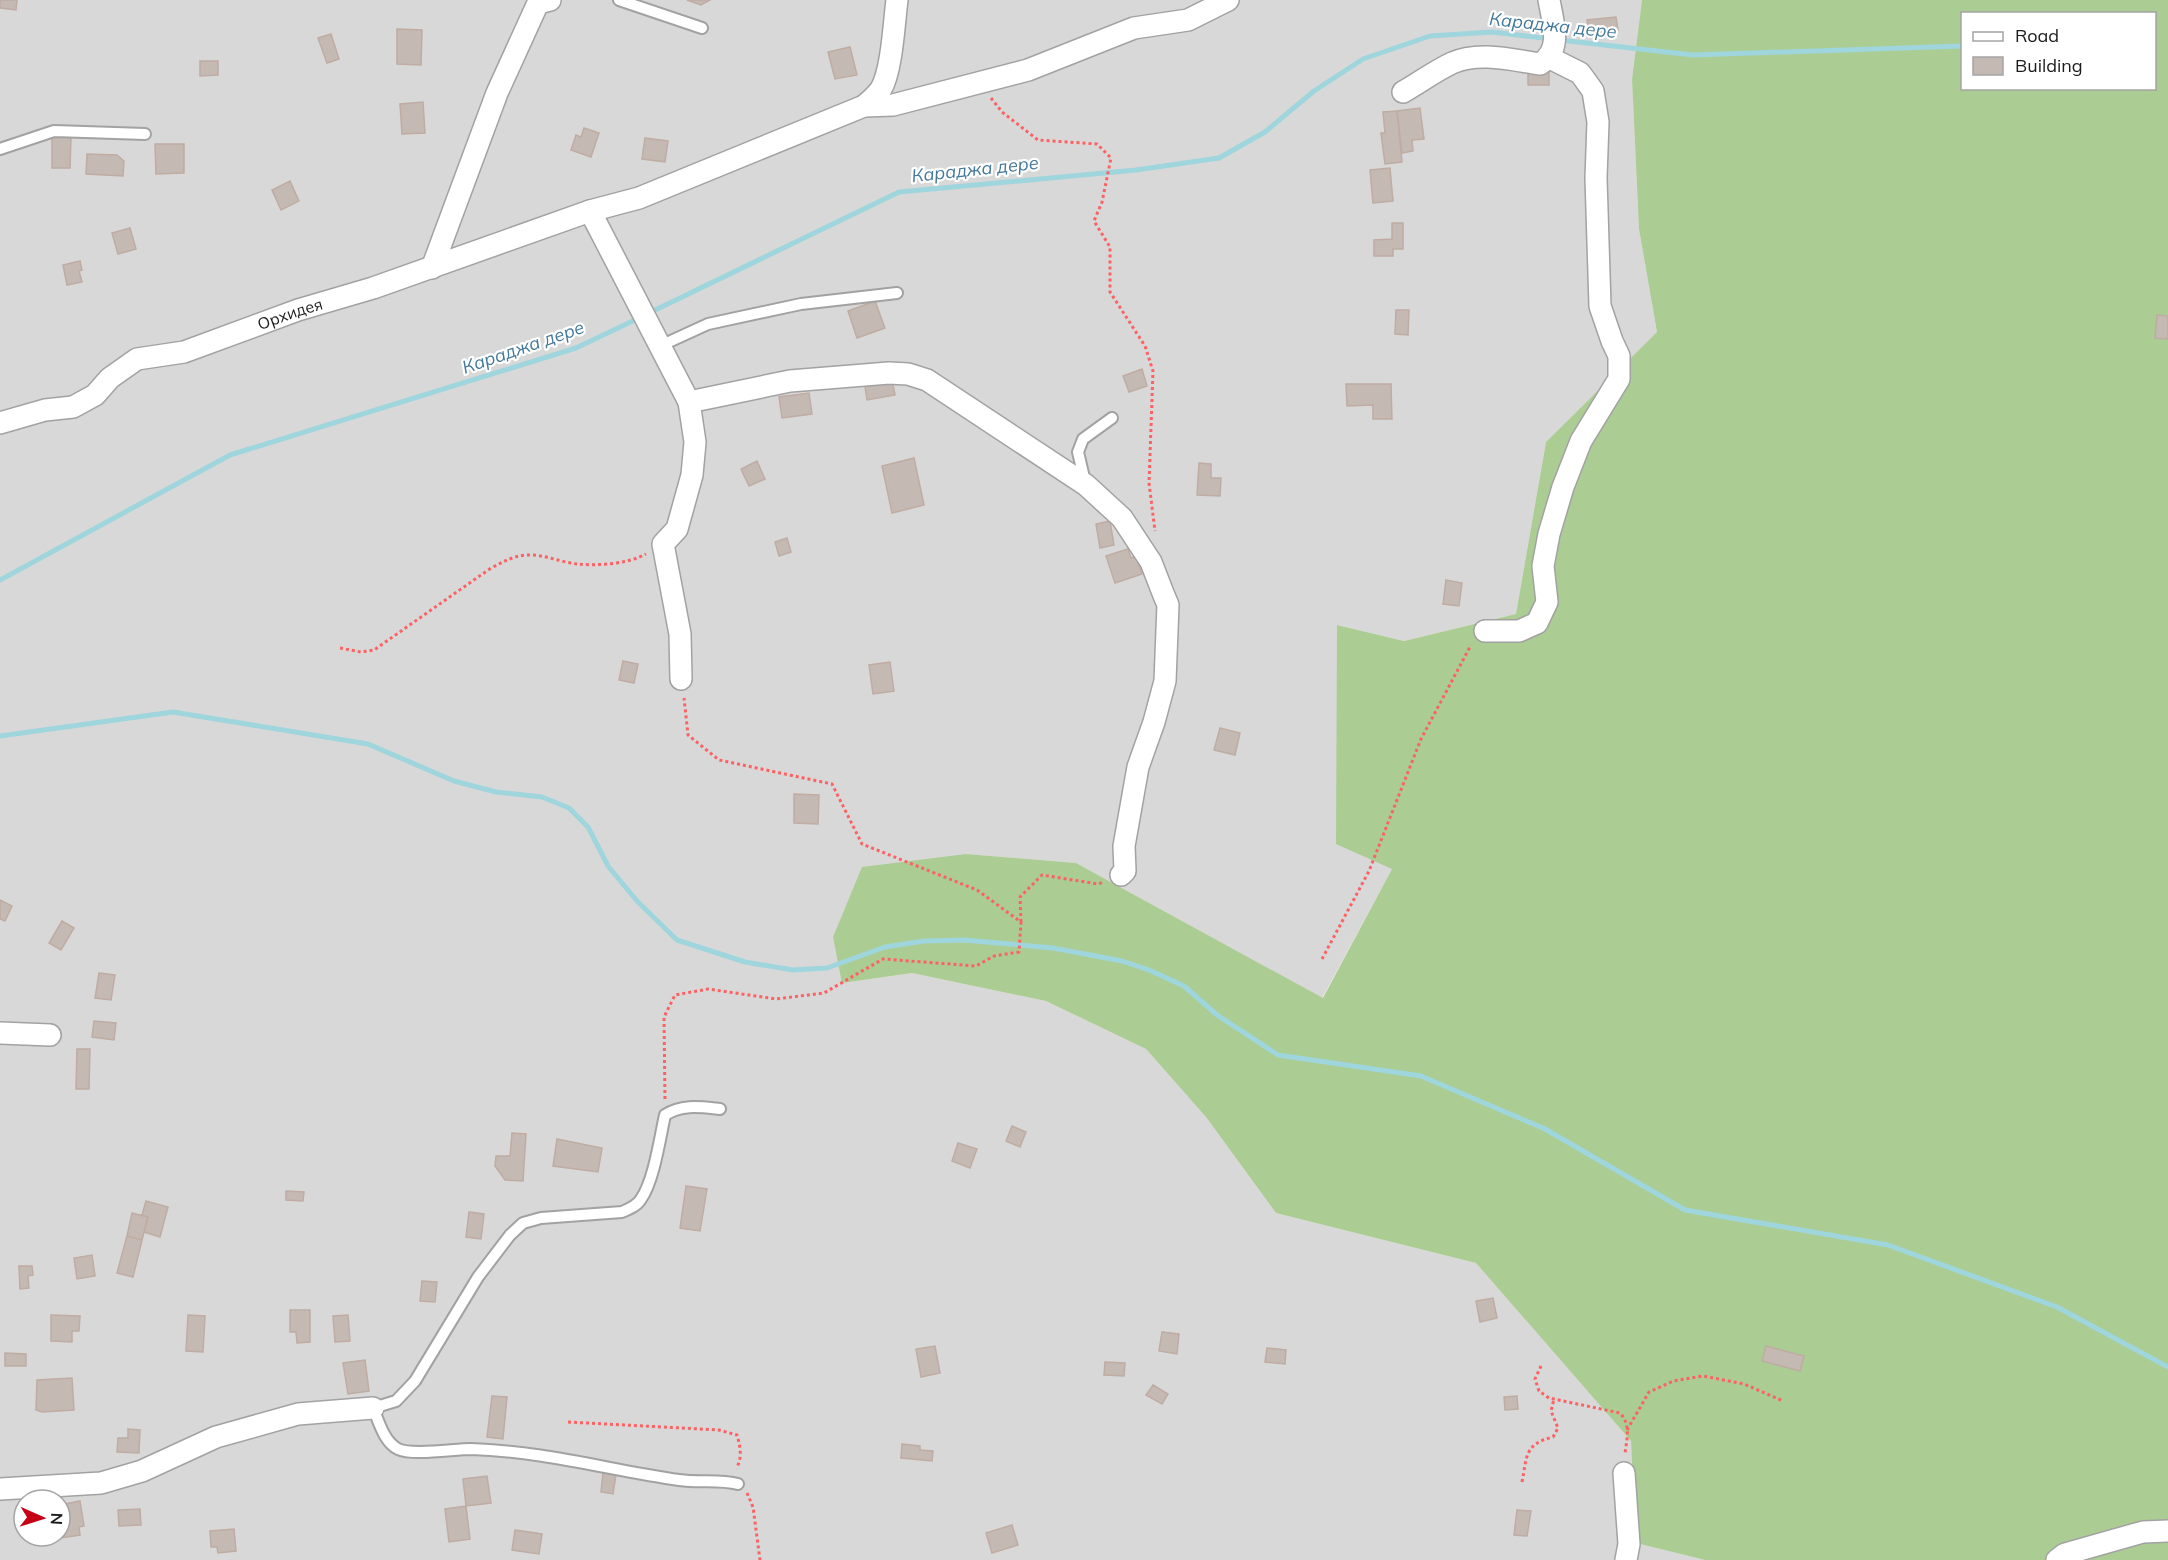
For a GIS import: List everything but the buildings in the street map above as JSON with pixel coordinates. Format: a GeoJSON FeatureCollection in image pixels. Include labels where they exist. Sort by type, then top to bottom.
{"type":"FeatureCollection","features":[{"type":"Feature","properties":{"kind":"street"},"geometry":{"type":"LineString","coordinates":[[864,106],[874,99],[882,88],[890,58],[897,0]]}},
{"type":"Feature","properties":{"kind":"street"},"geometry":{"type":"LineString","coordinates":[[864,106],[892,105],[1028,70],[1134,28],[1188,20],[1228,0]]}},
{"type":"Feature","properties":{"kind":"street"},"geometry":{"type":"LineString","coordinates":[[1485,631],[1519,631],[1537,623],[1547,602],[1543,566],[1549,534],[1563,488],[1581,441],[1619,379],[1619,356],[1600,306],[1596,178],[1598,122],[1593,91],[1580,73],[1553,46],[1549,0]]}},
{"type":"Feature","properties":{"kind":"street"},"geometry":{"type":"LineString","coordinates":[[432,268],[497,93],[542,1]]}},
{"type":"Feature","properties":{"kind":"street"},"geometry":{"type":"LineString","coordinates":[[1404,92],[1451,63],[1468,58],[1504,58],[1540,64],[1553,46]]}},
{"type":"Feature","properties":{"kind":"street","name":"Орхидея"},"geometry":{"type":"LineString","coordinates":[[0,423],[45,410],[73,407],[95,395],[110,378],[137,359],[184,352],[298,310],[432,268],[590,211],[639,198],[864,106]]}},
{"type":"Feature","properties":{"kind":"street"},"geometry":{"type":"LineString","coordinates":[[590,211],[688,402],[694,442],[692,475],[677,529],[663,544],[680,634],[681,679]]}},
{"type":"Feature","properties":{"kind":"street"},"geometry":{"type":"LineString","coordinates":[[688,402],[790,381],[889,373],[927,380],[1086,485],[1122,518],[1151,562],[1168,605],[1165,681],[1138,767],[1124,846],[1125,871],[1121,875]]}},
{"type":"Feature","properties":{"kind":"street"},"geometry":{"type":"LineString","coordinates":[[0,1033],[50,1035]]}},
{"type":"Feature","properties":{"kind":"street"},"geometry":{"type":"LineString","coordinates":[[0,1489],[101,1484],[142,1471],[216,1437],[298,1414],[373,1408]]}},
{"type":"Feature","properties":{"kind":"street"},"geometry":{"type":"LineString","coordinates":[[1624,1473],[1629,1544],[1626,1560]]}},
{"type":"Feature","properties":{"kind":"street"},"geometry":{"type":"LineString","coordinates":[[2057,1560],[2065,1554],[2143,1532],[2168,1531]]}},
{"type":"Feature","properties":{"kind":"lane"},"geometry":{"type":"LineString","coordinates":[[619,0],[702,28]]}},
{"type":"Feature","properties":{"kind":"lane"},"geometry":{"type":"LineString","coordinates":[[0,149],[54,131],[145,134]]}},
{"type":"Feature","properties":{"kind":"lane"},"geometry":{"type":"LineString","coordinates":[[660,346],[708,324],[801,304],[897,293]]}},
{"type":"Feature","properties":{"kind":"lane"},"geometry":{"type":"LineString","coordinates":[[1086,485],[1078,452],[1083,439],[1112,418]]}},
{"type":"Feature","properties":{"kind":"lane"},"geometry":{"type":"LineString","coordinates":[[720,1109],[692,1106],[675,1108],[665,1115],[650,1181],[642,1199],[631,1209],[622,1212],[541,1218],[523,1223],[510,1235],[478,1277],[415,1381],[396,1401],[373,1408],[389,1444],[401,1451],[471,1449],[536,1455],[681,1480],[716,1483],[726,1481],[738,1484]]}},
{"type":"Feature","properties":{"kind":"path"},"geometry":{"type":"LineString","coordinates":[[978,83],[1002,112],[1038,140],[1097,144],[1111,158],[1102,202],[1094,220],[1110,247],[1110,292],[1145,346],[1153,371],[1149,483],[1156,537]]}},
{"type":"Feature","properties":{"kind":"path"},"geometry":{"type":"LineString","coordinates":[[340,648],[361,652],[374,650],[491,568],[510,558],[528,555],[577,564],[610,563],[638,558],[663,544]]}},
{"type":"Feature","properties":{"kind":"path"},"geometry":{"type":"LineString","coordinates":[[1322,959],[1369,871],[1421,739],[1470,646],[1485,631]]}},
{"type":"Feature","properties":{"kind":"path"},"geometry":{"type":"LineString","coordinates":[[681,679],[688,735],[719,760],[832,784],[862,844],[977,890],[1021,922]]}},
{"type":"Feature","properties":{"kind":"path"},"geometry":{"type":"LineString","coordinates":[[665,1115],[664,1017],[675,995],[708,989],[776,999],[824,993],[883,959],[976,966],[994,956],[1018,952],[1021,922],[1020,897],[1042,875],[1098,884],[1121,875]]}},
{"type":"Feature","properties":{"kind":"path"},"geometry":{"type":"LineString","coordinates":[[1541,1366],[1535,1379],[1539,1391],[1554,1399],[1620,1413],[1625,1419],[1627,1431],[1624,1473]]}},
{"type":"Feature","properties":{"kind":"path"},"geometry":{"type":"LineString","coordinates":[[1627,1431],[1648,1392],[1683,1379],[1702,1376],[1744,1384],[1783,1401]]}},
{"type":"Feature","properties":{"kind":"path"},"geometry":{"type":"LineString","coordinates":[[1522,1482],[1528,1449],[1539,1440],[1553,1437],[1558,1428],[1551,1411],[1554,1399]]}},
{"type":"Feature","properties":{"kind":"path"},"geometry":{"type":"LineString","coordinates":[[568,1422],[719,1430],[737,1435],[740,1447],[739,1464],[726,1481]]}},
{"type":"Feature","properties":{"kind":"path"},"geometry":{"type":"LineString","coordinates":[[738,1484],[746,1489],[753,1507],[760,1560]]}},
{"type":"Feature","properties":{"kind":"shaded area"},"geometry":{"type":"Polygon","coordinates":[[[0,0],[1642,0],[1632,79],[1639,229],[1657,332],[1546,442],[1516,614],[1404,641],[1338,625],[1392,869],[1322,998],[1076,863],[966,854],[842,983],[912,973],[1046,1001],[1146,1049],[1206,1117],[1276,1213],[1476,1263],[1631,1441],[1636,1543],[1705,1560],[0,1560],[0,0]]]}},
{"type":"Feature","properties":{"kind":"green space"},"geometry":{"type":"Polygon","coordinates":[[[1642,0],[2168,0],[2168,1560],[1705,1560],[1636,1543],[1631,1441],[1476,1263],[1276,1213],[1206,1117],[1146,1049],[1046,1001],[912,973],[842,983],[833,937],[862,867],[966,854],[1076,863],[1323,998],[1392,869],[1336,844],[1337,625],[1404,641],[1516,614],[1546,442],[1657,332],[1639,229],[1632,79],[1642,0]]]}},
{"type":"Feature","properties":{"kind":"waterway","name":"Караджа дере"},"geometry":{"type":"LineString","coordinates":[[647,314],[899,192],[1136,170],[1219,158],[1265,132],[1314,91],[1363,59],[1430,36],[1492,32],[1551,39]]}},
{"type":"Feature","properties":{"kind":"waterway","name":"Караджа дере"},"geometry":{"type":"LineString","coordinates":[[1560,40],[1693,55],[1961,46]]}},
{"type":"Feature","properties":{"kind":"waterway","name":"Караджа дере"},"geometry":{"type":"LineString","coordinates":[[0,580],[230,455],[576,348],[639,318]]}},
{"type":"Feature","properties":{"kind":"waterway"},"geometry":{"type":"LineString","coordinates":[[0,736],[173,712],[368,744],[454,781],[496,792],[542,797],[569,808],[588,827],[608,866],[637,901],[677,940],[745,962],[793,970],[827,968],[885,947],[924,941],[964,940],[1053,948],[1122,961],[1184,986],[1217,1015],[1278,1055],[1421,1076],[1545,1129],[1685,1210],[1888,1245],[2057,1307],[2168,1367]]}}]}
